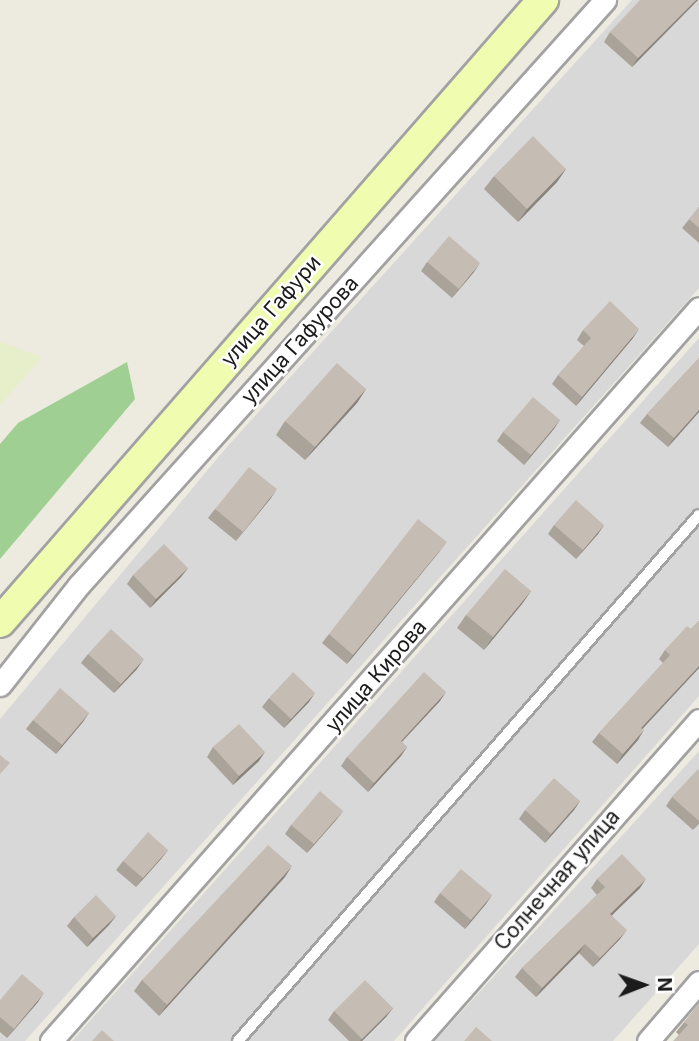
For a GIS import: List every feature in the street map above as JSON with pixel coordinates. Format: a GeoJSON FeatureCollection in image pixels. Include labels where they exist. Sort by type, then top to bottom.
{"type":"FeatureCollection","features":[{"type":"Feature","properties":{"kind":"main road","name":"улица Гафури"},"geometry":{"type":"LineString","coordinates":[[0,622],[543,0]]}},
{"type":"Feature","properties":{"kind":"street","name":"улица Гафурова"},"geometry":{"type":"LineString","coordinates":[[0,685],[79,585],[605,0]]}},
{"type":"Feature","properties":{"kind":"street","name":"улица Кирова"},"geometry":{"type":"LineString","coordinates":[[51,1041],[699,309]]}},
{"type":"Feature","properties":{"kind":"street","name":"Солнечная улица"},"geometry":{"type":"LineString","coordinates":[[416,1041],[699,720]]}},
{"type":"Feature","properties":{"kind":"street"},"geometry":{"type":"LineString","coordinates":[[648,1041],[699,982]]}},
{"type":"Feature","properties":{"kind":"lane"},"geometry":{"type":"LineString","coordinates":[[238,1041],[699,514]]}},
{"type":"Feature","properties":{"kind":"shaded area"},"geometry":{"type":"Polygon","coordinates":[[[632,0],[699,0],[699,288],[25,1041],[0,1041],[0,719],[226,448],[632,0]]]}},
{"type":"Feature","properties":{"kind":"shaded area"},"geometry":{"type":"Polygon","coordinates":[[[699,338],[699,696],[394,1041],[72,1041],[699,338]]]}},
{"type":"Feature","properties":{"kind":"shaded area"},"geometry":{"type":"Polygon","coordinates":[[[699,751],[699,944],[613,1041],[435,1041],[699,751]]]}},
{"type":"Feature","properties":{"kind":"green space"},"geometry":{"type":"Polygon","coordinates":[[[0,342],[42,357],[0,405],[0,342]]]}},
{"type":"Feature","properties":{"kind":"green space"},"geometry":{"type":"Polygon","coordinates":[[[127,362],[135,399],[0,559],[0,444],[18,423],[127,362]]]}},
{"type":"Feature","properties":{"kind":"building"},"geometry":{"type":"Polygon","coordinates":[[[640,0],[696,0],[638,58],[610,32],[640,0]]]}},
{"type":"Feature","properties":{"kind":"building"},"geometry":{"type":"Polygon","coordinates":[[[533,136],[566,169],[527,209],[494,176],[533,136]]]}},
{"type":"Feature","properties":{"kind":"building"},"geometry":{"type":"Polygon","coordinates":[[[699,207],[699,228],[689,219],[699,207]]]}},
{"type":"Feature","properties":{"kind":"building"},"geometry":{"type":"Polygon","coordinates":[[[449,236],[480,263],[459,289],[427,262],[449,236]]]}},
{"type":"Feature","properties":{"kind":"building"},"geometry":{"type":"Polygon","coordinates":[[[610,301],[639,329],[582,397],[558,375],[591,338],[583,330],[610,301]]]}},
{"type":"Feature","properties":{"kind":"building"},"geometry":{"type":"Polygon","coordinates":[[[699,358],[699,410],[674,438],[647,414],[699,358]]]}},
{"type":"Feature","properties":{"kind":"building"},"geometry":{"type":"Polygon","coordinates":[[[337,363],[366,389],[315,447],[285,421],[337,363]]]}},
{"type":"Feature","properties":{"kind":"building"},"geometry":{"type":"Polygon","coordinates":[[[533,397],[560,420],[531,455],[503,432],[533,397]]]}},
{"type":"Feature","properties":{"kind":"building"},"geometry":{"type":"Polygon","coordinates":[[[249,467],[277,489],[243,532],[215,509],[249,467]]]}},
{"type":"Feature","properties":{"kind":"building"},"geometry":{"type":"Polygon","coordinates":[[[576,500],[604,525],[583,550],[554,525],[576,500]]]}},
{"type":"Feature","properties":{"kind":"building"},"geometry":{"type":"Polygon","coordinates":[[[418,519],[447,542],[353,655],[329,634],[418,519]]]}},
{"type":"Feature","properties":{"kind":"building"},"geometry":{"type":"Polygon","coordinates":[[[164,544],[188,568],[156,599],[133,575],[164,544]]]}},
{"type":"Feature","properties":{"kind":"building"},"geometry":{"type":"Polygon","coordinates":[[[505,569],[531,591],[493,637],[466,615],[505,569]]]}},
{"type":"Feature","properties":{"kind":"building"},"geometry":{"type":"Polygon","coordinates":[[[699,621],[699,666],[641,728],[644,730],[623,754],[599,733],[670,655],[665,650],[687,626],[691,629],[699,621]]]}},
{"type":"Feature","properties":{"kind":"building"},"geometry":{"type":"Polygon","coordinates":[[[111,629],[144,659],[121,684],[88,654],[111,629]]]}},
{"type":"Feature","properties":{"kind":"building"},"geometry":{"type":"Polygon","coordinates":[[[293,672],[315,693],[291,719],[269,698],[293,672]]]}},
{"type":"Feature","properties":{"kind":"building"},"geometry":{"type":"Polygon","coordinates":[[[424,672],[446,692],[401,741],[407,747],[374,783],[347,757],[424,672]]]}},
{"type":"Feature","properties":{"kind":"building"},"geometry":{"type":"Polygon","coordinates":[[[60,688],[89,713],[62,745],[33,720],[60,688]]]}},
{"type":"Feature","properties":{"kind":"building"},"geometry":{"type":"Polygon","coordinates":[[[239,724],[265,752],[239,776],[213,747],[239,724]]]}},
{"type":"Feature","properties":{"kind":"building"},"geometry":{"type":"Polygon","coordinates":[[[0,755],[10,763],[0,774],[0,755]]]}},
{"type":"Feature","properties":{"kind":"building"},"geometry":{"type":"Polygon","coordinates":[[[699,770],[699,821],[672,797],[699,770]]]}},
{"type":"Feature","properties":{"kind":"building"},"geometry":{"type":"Polygon","coordinates":[[[554,778],[580,801],[551,834],[525,810],[554,778]]]}},
{"type":"Feature","properties":{"kind":"building"},"geometry":{"type":"Polygon","coordinates":[[[320,791],[343,811],[314,844],[291,825],[320,791]]]}},
{"type":"Feature","properties":{"kind":"building"},"geometry":{"type":"Polygon","coordinates":[[[148,832],[168,850],[143,878],[123,861],[148,832]]]}},
{"type":"Feature","properties":{"kind":"building"},"geometry":{"type":"Polygon","coordinates":[[[268,845],[292,866],[167,1005],[142,980],[268,845]]]}},
{"type":"Feature","properties":{"kind":"building"},"geometry":{"type":"Polygon","coordinates":[[[622,854],[646,879],[610,914],[627,930],[600,958],[585,944],[542,988],[522,968],[605,887],[597,879],[622,854]]]}},
{"type":"Feature","properties":{"kind":"building"},"geometry":{"type":"Polygon","coordinates":[[[461,869],[492,895],[471,920],[440,893],[461,869]]]}},
{"type":"Feature","properties":{"kind":"building"},"geometry":{"type":"Polygon","coordinates":[[[96,895],[116,916],[93,938],[74,917],[96,895]]]}},
{"type":"Feature","properties":{"kind":"building"},"geometry":{"type":"Polygon","coordinates":[[[22,974],[44,993],[14,1029],[0,1017],[0,1000],[22,974]]]}},
{"type":"Feature","properties":{"kind":"building"},"geometry":{"type":"Polygon","coordinates":[[[365,980],[393,1008],[362,1039],[334,1011],[365,980]]]}},
{"type":"Feature","properties":{"kind":"building"},"geometry":{"type":"Polygon","coordinates":[[[699,1004],[699,1041],[673,1041],[688,1025],[684,1022],[699,1004]]]}},
{"type":"Feature","properties":{"kind":"building"},"geometry":{"type":"Polygon","coordinates":[[[476,1027],[492,1041],[464,1041],[476,1027]]]}},
{"type":"Feature","properties":{"kind":"building"},"geometry":{"type":"Polygon","coordinates":[[[102,1030],[114,1041],[92,1041],[102,1030]]]}}]}
